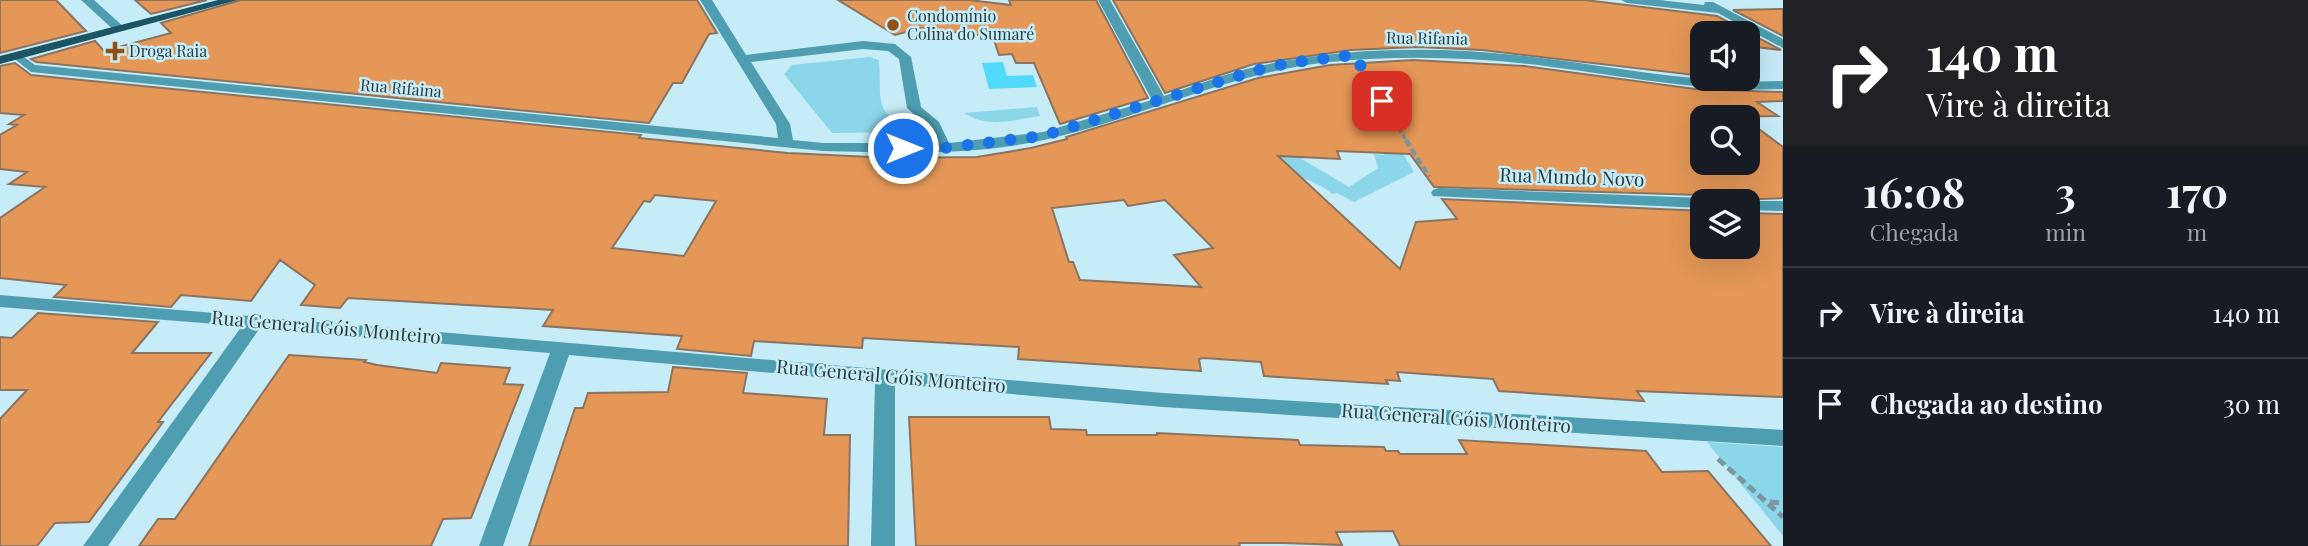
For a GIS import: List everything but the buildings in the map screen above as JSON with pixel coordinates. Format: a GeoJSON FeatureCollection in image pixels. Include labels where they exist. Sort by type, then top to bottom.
{"type":"FeatureCollection","features":[{"type":"Feature","properties":{"kind":"main road"},"geometry":{"type":"LineString","coordinates":[[0,60],[232,0]]}},
{"type":"Feature","properties":{"kind":"street"},"geometry":{"type":"LineString","coordinates":[[87,0],[120,29]]}},
{"type":"Feature","properties":{"kind":"street"},"geometry":{"type":"LineString","coordinates":[[706,0],[783,124],[786,143]]}},
{"type":"Feature","properties":{"kind":"street"},"geometry":{"type":"LineString","coordinates":[[1104,0],[1159,100]]}},
{"type":"Feature","properties":{"kind":"street"},"geometry":{"type":"LineString","coordinates":[[1627,0],[1719,10]]}},
{"type":"Feature","properties":{"kind":"street"},"geometry":{"type":"LineString","coordinates":[[1702,0],[1783,44]]}},
{"type":"Feature","properties":{"kind":"street"},"geometry":{"type":"LineString","coordinates":[[743,59],[863,45],[879,45],[899,50],[905,57],[914,108],[934,125],[944,148]]}},
{"type":"Feature","properties":{"kind":"street","name":"Rua Rifania"},"geometry":{"type":"LineString","coordinates":[[786,143],[824,147],[944,148],[1042,136],[1288,63],[1354,55],[1475,57],[1547,62],[1691,84],[1783,85]]}},
{"type":"Feature","properties":{"kind":"street","name":"Rua Rifaina"},"geometry":{"type":"LineString","coordinates":[[18,56],[31,68],[786,143]]}},
{"type":"Feature","properties":{"kind":"street","name":"Rua Mundo Novo"},"geometry":{"type":"LineString","coordinates":[[1439,193],[1690,203]]}},
{"type":"Feature","properties":{"kind":"street"},"geometry":{"type":"LineString","coordinates":[[1760,205],[1783,206]]}},
{"type":"Feature","properties":{"kind":"street","name":"Rua General Góis Monteiro"},"geometry":{"type":"LineString","coordinates":[[0,301],[1163,400],[1783,438]]}},
{"type":"Feature","properties":{"kind":"street"},"geometry":{"type":"LineString","coordinates":[[95,546],[255,321]]}},
{"type":"Feature","properties":{"kind":"street"},"geometry":{"type":"LineString","coordinates":[[491,546],[562,348]]}},
{"type":"Feature","properties":{"kind":"street"},"geometry":{"type":"LineString","coordinates":[[883,546],[885,376]]}},
{"type":"Feature","properties":{"kind":"path"},"geometry":{"type":"LineString","coordinates":[[1354,55],[1439,193]]}},
{"type":"Feature","properties":{"kind":"path"},"geometry":{"type":"LineString","coordinates":[[1686,432],[1768,501],[1783,517]]}},
{"type":"Feature","properties":{"kind":"path"},"geometry":{"type":"LineString","coordinates":[[1768,501],[1783,503]]}},
{"type":"Feature","properties":{"kind":"shaded area"},"geometry":{"type":"Polygon","coordinates":[[[870,57],[879,60],[880,96],[885,111],[891,118],[914,132],[832,133],[784,74],[792,65],[870,57]]]}},
{"type":"Feature","properties":{"kind":"shaded area"},"geometry":{"type":"Polygon","coordinates":[[[1003,62],[1007,76],[1033,75],[1037,87],[989,89],[982,63],[1003,62]]]}},
{"type":"Feature","properties":{"kind":"shaded area"},"geometry":{"type":"Polygon","coordinates":[[[1037,107],[1040,116],[1001,122],[983,121],[964,113],[1037,107]]]}},
{"type":"Feature","properties":{"kind":"shaded area"},"geometry":{"type":"Polygon","coordinates":[[[1275,143],[1349,187],[1378,168],[1374,154],[1384,155],[1381,146],[1399,147],[1414,172],[1354,202],[1298,177],[1232,165],[1275,143]]]}},
{"type":"Feature","properties":{"kind":"shaded area"},"geometry":{"type":"Polygon","coordinates":[[[1707,442],[1783,447],[1783,536],[1707,442]]]}},
{"type":"Feature","properties":{"kind":"place","name":"Condomínio Colina do Sumaré"},"geometry":{"type":"Point","coordinates":[893,25]}},
{"type":"Feature","properties":{"kind":"place","name":"Droga Raia"},"geometry":{"type":"Point","coordinates":[115,51]}},
{"type":"Feature","properties":{"kind":"route"},"geometry":{"type":"LineString","coordinates":[[903,148],[944,148],[1042,136],[1254,71],[1288,63],[1354,55],[1382,101]]}}]}
